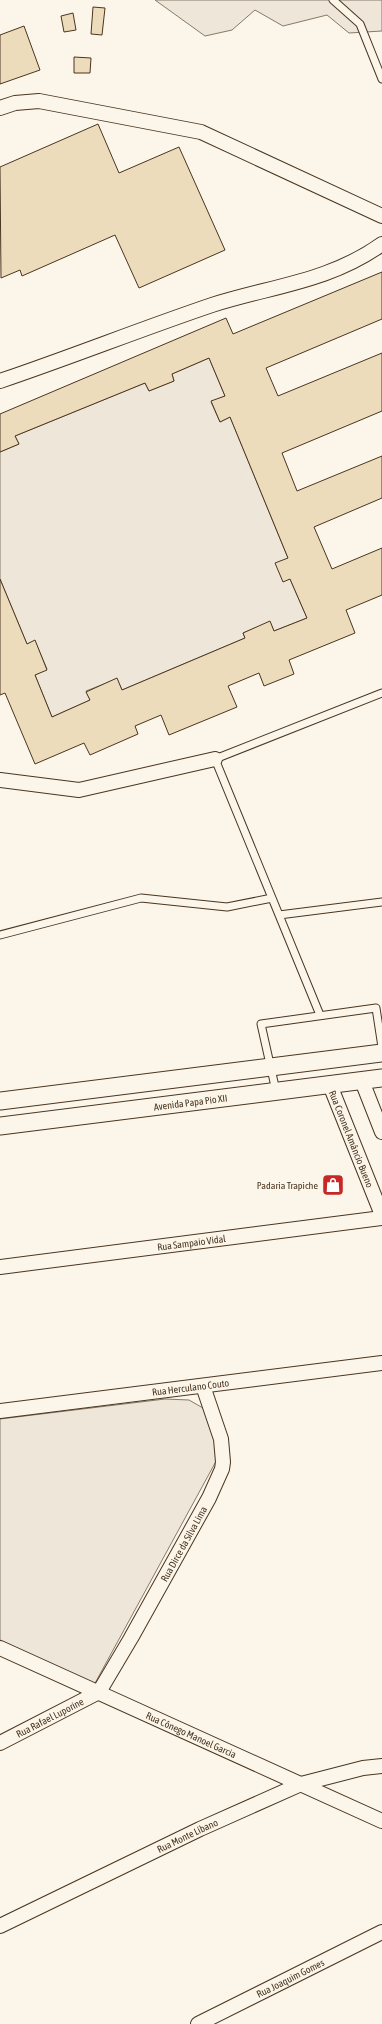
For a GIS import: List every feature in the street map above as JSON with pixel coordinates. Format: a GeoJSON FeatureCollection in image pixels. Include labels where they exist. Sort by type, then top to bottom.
{"type":"FeatureCollection","features":[{"type":"Feature","properties":{"kind":"street"},"geometry":{"type":"LineString","coordinates":[[0,108],[15,103],[39,101],[201,132],[382,216]]}},
{"type":"Feature","properties":{"kind":"street"},"geometry":{"type":"LineString","coordinates":[[0,380],[213,305],[326,274],[368,254],[382,244]]}},
{"type":"Feature","properties":{"kind":"street"},"geometry":{"type":"LineString","coordinates":[[0,780],[79,790],[215,759]]}},
{"type":"Feature","properties":{"kind":"street"},"geometry":{"type":"LineString","coordinates":[[0,1101],[382,1053]]}},
{"type":"Feature","properties":{"kind":"street","name":"Avenida Papa Pio XII"},"geometry":{"type":"LineString","coordinates":[[0,1126],[382,1078]]}},
{"type":"Feature","properties":{"kind":"street"},"geometry":{"type":"LineString","coordinates":[[362,1081],[382,1132]]}},
{"type":"Feature","properties":{"kind":"street","name":"Rua Coronel Amâncio Bueno"},"geometry":{"type":"LineString","coordinates":[[330,1085],[382,1215]]}},
{"type":"Feature","properties":{"kind":"street"},"geometry":{"type":"LineString","coordinates":[[35,1097],[38,1122]]}},
{"type":"Feature","properties":{"kind":"street","name":"Rua Sampaio Vidal"},"geometry":{"type":"LineString","coordinates":[[0,1267],[382,1218]]}},
{"type":"Feature","properties":{"kind":"street","name":"Rua Herculano Couto"},"geometry":{"type":"LineString","coordinates":[[0,1411],[382,1363]]}},
{"type":"Feature","properties":{"kind":"street","name":"Rua Dirce da Silva Lima"},"geometry":{"type":"LineString","coordinates":[[99,1692],[209,1498],[222,1469],[223,1462],[221,1439],[203,1386]]}},
{"type":"Feature","properties":{"kind":"street","name":"Rua Cônego Manoel Garcia"},"geometry":{"type":"LineString","coordinates":[[0,1648],[382,1821]]}},
{"type":"Feature","properties":{"kind":"street","name":"Rua Rafael Luporine"},"geometry":{"type":"LineString","coordinates":[[0,1743],[99,1692]]}},
{"type":"Feature","properties":{"kind":"street","name":"Rua Monte Líbano"},"geometry":{"type":"LineString","coordinates":[[0,1926],[200,1829],[300,1784],[363,1768],[382,1766]]}},
{"type":"Feature","properties":{"kind":"street","name":"Rua Joaquim Gomes"},"geometry":{"type":"LineString","coordinates":[[198,2024],[382,1932]]}},
{"type":"Feature","properties":{"kind":"lane"},"geometry":{"type":"LineString","coordinates":[[333,0],[360,24],[382,79]]}},
{"type":"Feature","properties":{"kind":"lane"},"geometry":{"type":"LineString","coordinates":[[320,1015],[215,759],[382,693]]}},
{"type":"Feature","properties":{"kind":"lane"},"geometry":{"type":"LineString","coordinates":[[0,935],[141,898],[227,907],[272,898]]}},
{"type":"Feature","properties":{"kind":"lane"},"geometry":{"type":"LineString","coordinates":[[279,915],[382,902]]}},
{"type":"Feature","properties":{"kind":"lane"},"geometry":{"type":"LineString","coordinates":[[276,1091],[261,1024],[376,1008],[382,1048]]}},
{"type":"Feature","properties":{"kind":"shaded area"},"geometry":{"type":"Polygon","coordinates":[[[155,0],[382,0],[382,31],[349,33],[327,15],[283,26],[255,10],[232,30],[205,36],[155,0]]]}},
{"type":"Feature","properties":{"kind":"shaded area"},"geometry":{"type":"Polygon","coordinates":[[[209,358],[225,396],[211,402],[220,422],[230,417],[288,558],[290,579],[307,618],[274,631],[270,622],[243,633],[245,638],[122,690],[117,679],[86,691],[90,700],[52,717],[35,675],[47,669],[35,641],[27,644],[0,579],[0,452],[19,444],[15,436],[145,383],[149,391],[174,381],[172,374],[209,358]]]}},
{"type":"Feature","properties":{"kind":"shaded area"},"geometry":{"type":"Polygon","coordinates":[[[165,1399],[189,1400],[203,1408],[220,1454],[94,1685],[0,1640],[0,1419],[165,1399]]]}},
{"type":"Feature","properties":{"kind":"building"},"geometry":{"type":"Polygon","coordinates":[[[93,7],[105,8],[102,35],[91,34],[93,7]]]}},
{"type":"Feature","properties":{"kind":"building"},"geometry":{"type":"Polygon","coordinates":[[[73,13],[76,30],[64,32],[61,16],[73,13]]]}},
{"type":"Feature","properties":{"kind":"building"},"geometry":{"type":"Polygon","coordinates":[[[24,26],[40,70],[0,84],[0,35],[24,26]]]}},
{"type":"Feature","properties":{"kind":"building"},"geometry":{"type":"Polygon","coordinates":[[[74,57],[91,58],[90,73],[74,73],[74,57]]]}},
{"type":"Feature","properties":{"kind":"building"},"geometry":{"type":"Polygon","coordinates":[[[98,124],[119,173],[179,147],[225,250],[139,288],[115,235],[22,276],[20,270],[1,278],[0,167],[98,124]]]}},
{"type":"Feature","properties":{"kind":"building"},"geometry":{"type":"Polygon","coordinates":[[[382,272],[382,319],[266,368],[278,396],[382,353],[382,411],[282,453],[297,491],[382,456],[382,498],[314,527],[332,569],[382,548],[382,595],[346,610],[355,633],[289,660],[294,674],[264,686],[259,673],[228,686],[237,707],[169,735],[161,715],[135,726],[138,734],[90,755],[84,743],[35,764],[5,693],[0,695],[0,579],[27,644],[35,640],[47,670],[35,675],[52,717],[90,700],[86,692],[117,678],[122,690],[245,638],[243,633],[270,621],[274,631],[307,618],[290,579],[283,582],[275,563],[288,558],[230,417],[220,422],[211,401],[225,396],[209,358],[172,374],[174,381],[149,391],[145,383],[15,436],[19,444],[0,452],[0,414],[226,318],[233,334],[382,272]]]}},
{"type":"Feature","properties":{"kind":"place","name":"Padaria Trapiche"},"geometry":{"type":"Point","coordinates":[333,1185]}}]}
